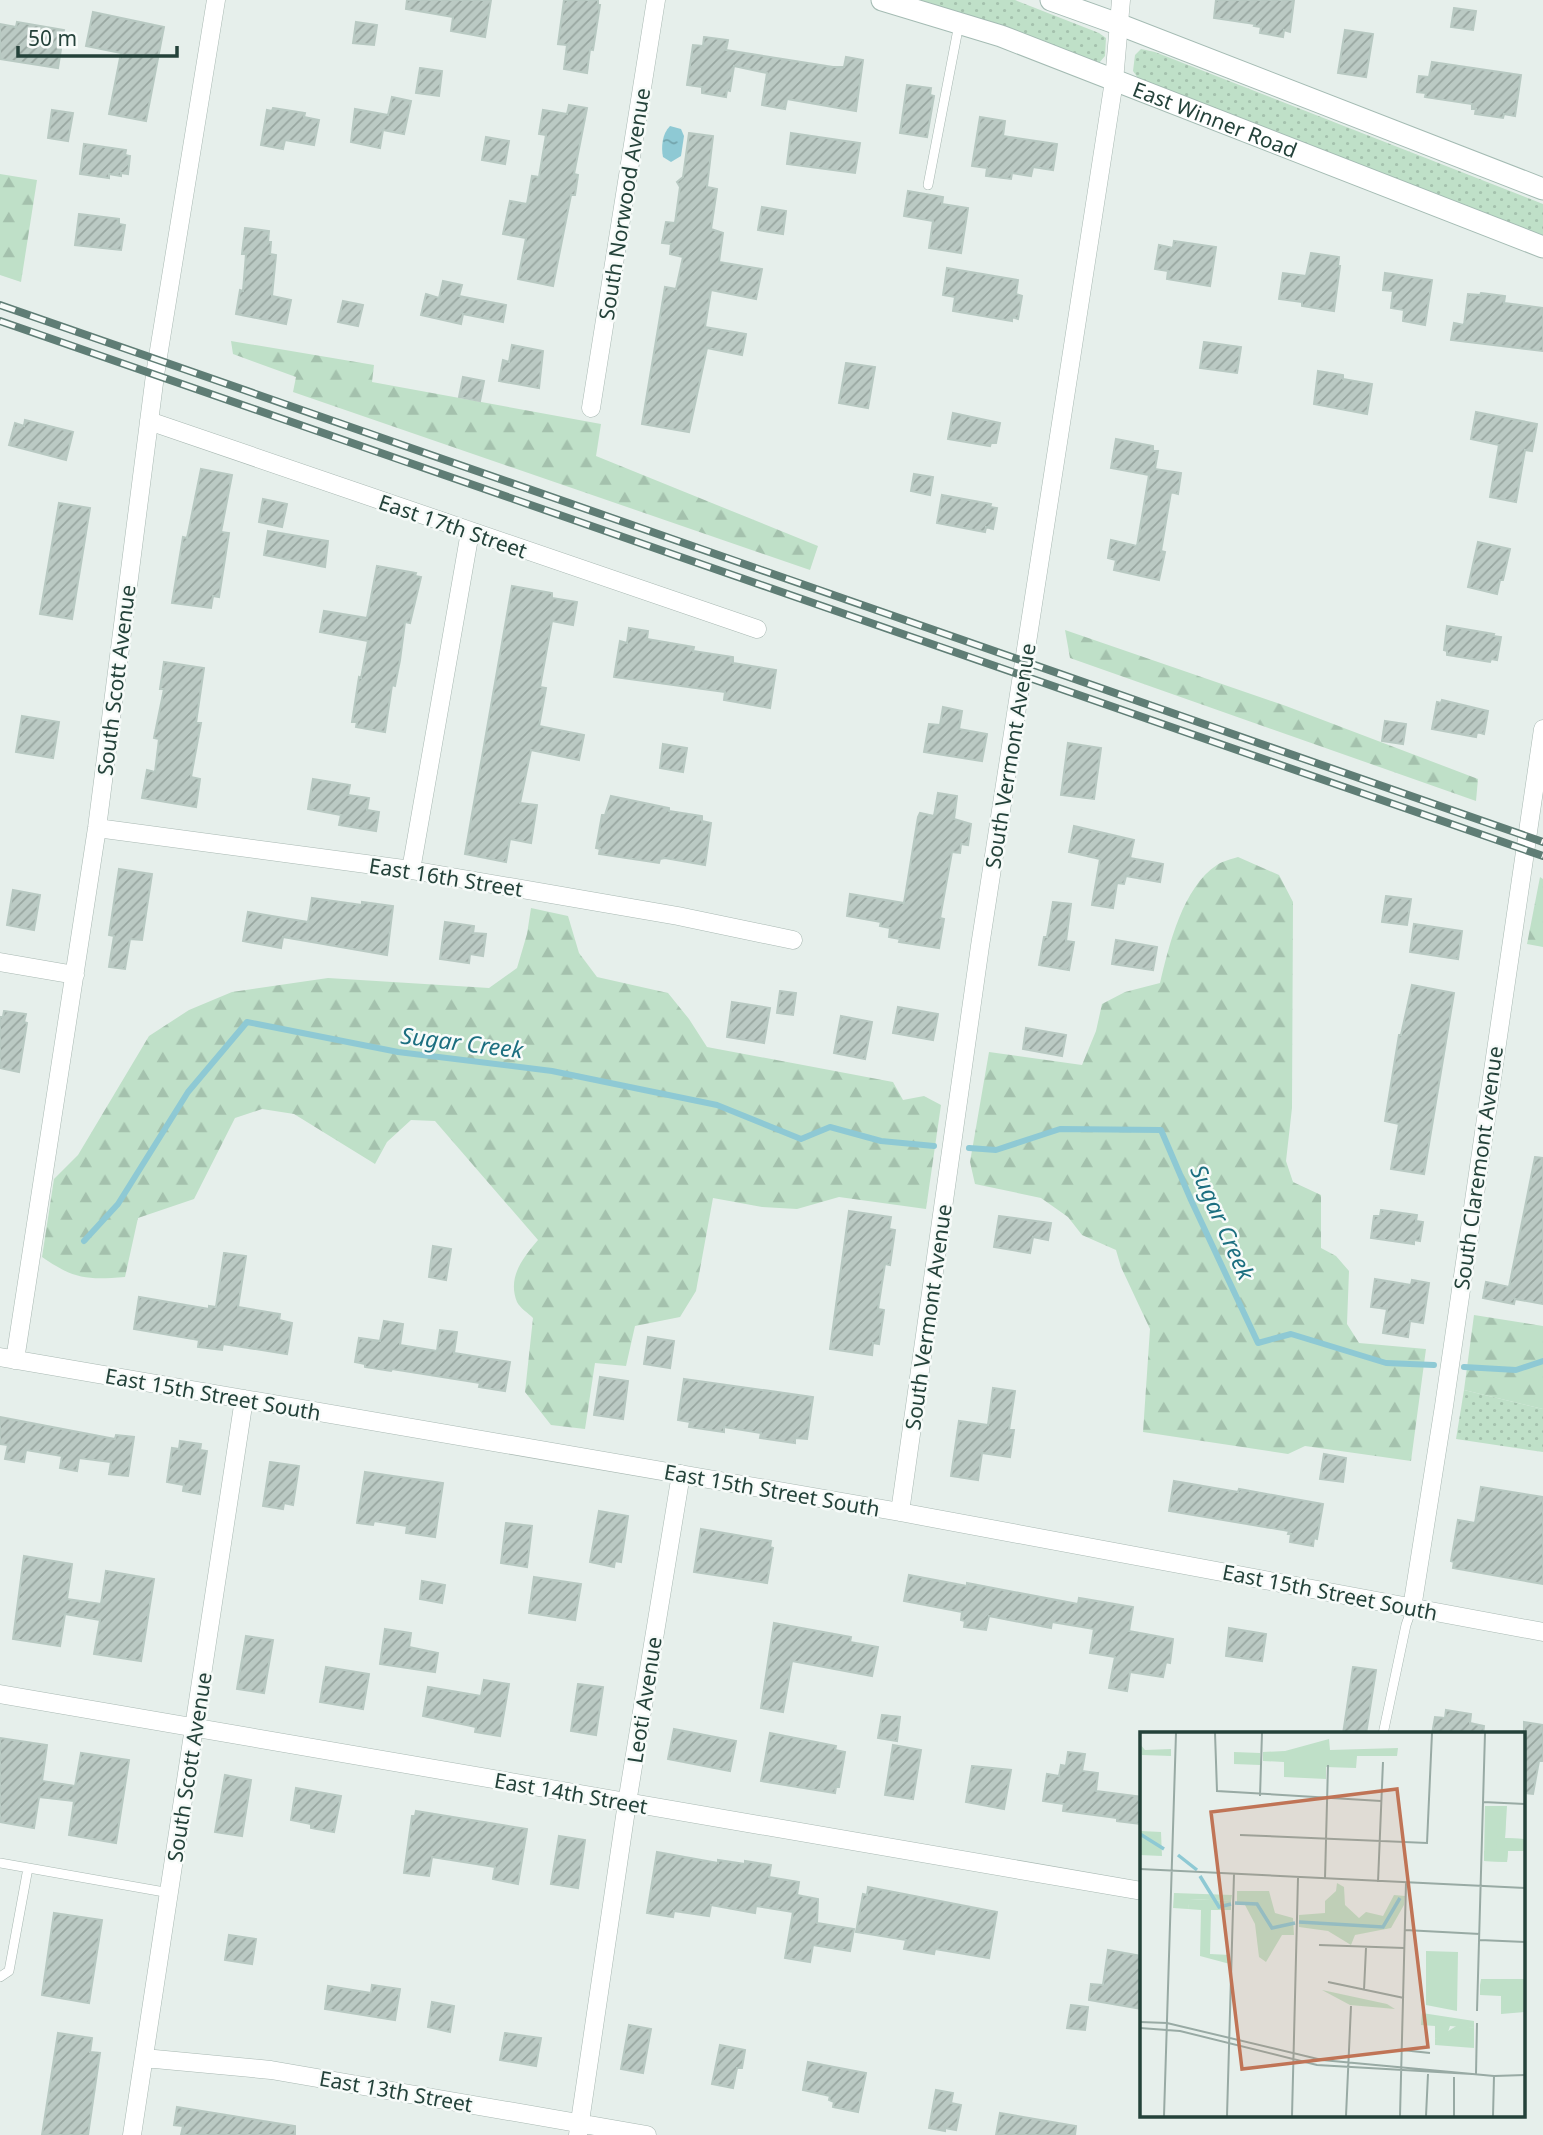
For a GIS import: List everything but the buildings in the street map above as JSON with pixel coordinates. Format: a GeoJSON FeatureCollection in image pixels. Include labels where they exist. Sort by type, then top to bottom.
{"type":"FeatureCollection","features":[{"type":"Feature","properties":{"kind":"street","name":"South Scott Avenue"},"geometry":{"type":"LineString","coordinates":[[8,1358],[75,975],[97,828],[149,421],[216,0]]}},
{"type":"Feature","properties":{"kind":"street","name":"South Norwood Avenue"},"geometry":{"type":"LineString","coordinates":[[591,408],[656,0]]}},
{"type":"Feature","properties":{"kind":"street","name":"East Winner Road"},"geometry":{"type":"LineString","coordinates":[[882,0],[1001,36],[1543,247]]}},
{"type":"Feature","properties":{"kind":"street"},"geometry":{"type":"LineString","coordinates":[[1051,0],[1543,189]]}},
{"type":"Feature","properties":{"kind":"street","name":"South Vermont Avenue"},"geometry":{"type":"LineString","coordinates":[[900,1512],[980,946],[1114,81],[1121,0]]}},
{"type":"Feature","properties":{"kind":"street","name":"East 17th Street"},"geometry":{"type":"LineString","coordinates":[[149,421],[757,629]]}},
{"type":"Feature","properties":{"kind":"street"},"geometry":{"type":"LineString","coordinates":[[411,870],[470,532]]}},
{"type":"Feature","properties":{"kind":"street","name":"South Claremont Avenue"},"geometry":{"type":"LineString","coordinates":[[1412,1608],[1543,729]]}},
{"type":"Feature","properties":{"kind":"street","name":"East 16th Street"},"geometry":{"type":"LineString","coordinates":[[97,828],[411,870],[678,916],[793,940]]}},
{"type":"Feature","properties":{"kind":"street"},"geometry":{"type":"LineString","coordinates":[[0,962],[75,975]]}},
{"type":"Feature","properties":{"kind":"street","name":"East 15th Street South"},"geometry":{"type":"LineString","coordinates":[[8,1358],[900,1512],[1543,1632]]}},
{"type":"Feature","properties":{"kind":"street","name":"South Scott Avenue"},"geometry":{"type":"LineString","coordinates":[[132,2135],[244,1399]]}},
{"type":"Feature","properties":{"kind":"street","name":"Leoti Avenue"},"geometry":{"type":"LineString","coordinates":[[578,2129],[627,1803],[681,1474]]}},
{"type":"Feature","properties":{"kind":"street","name":"East 14th Street"},"geometry":{"type":"LineString","coordinates":[[0,1693],[1140,1891]]}},
{"type":"Feature","properties":{"kind":"street","name":"East 13th Street"},"geometry":{"type":"LineString","coordinates":[[144,2058],[271,2070],[578,2129],[647,2135]]}},
{"type":"Feature","properties":{"kind":"lane"},"geometry":{"type":"LineString","coordinates":[[928,185],[960,23]]}},
{"type":"Feature","properties":{"kind":"lane"},"geometry":{"type":"LineString","coordinates":[[1383,1732],[1412,1608]]}},
{"type":"Feature","properties":{"kind":"lane"},"geometry":{"type":"LineString","coordinates":[[0,1863],[170,1893]]}},
{"type":"Feature","properties":{"kind":"lane"},"geometry":{"type":"LineString","coordinates":[[0,1977],[9,1971],[28,1868]]}},
{"type":"Feature","properties":{"kind":"green space"},"geometry":{"type":"Polygon","coordinates":[[[910,0],[1015,0],[1099,33],[1106,38],[1105,56],[1099,63],[910,0]]]}},
{"type":"Feature","properties":{"kind":"green space"},"geometry":{"type":"Polygon","coordinates":[[[1141,49],[1155,52],[1543,204],[1543,237],[1140,81],[1133,71],[1135,55],[1141,49]]]}},
{"type":"Feature","properties":{"kind":"green space"},"geometry":{"type":"Polygon","coordinates":[[[0,174],[37,180],[21,282],[0,275],[0,174]]]}},
{"type":"Feature","properties":{"kind":"green space"},"geometry":{"type":"Polygon","coordinates":[[[231,341],[374,365],[372,382],[601,424],[596,456],[818,546],[810,570],[293,392],[296,377],[233,354],[231,341]]]}},
{"type":"Feature","properties":{"kind":"green space"},"geometry":{"type":"Polygon","coordinates":[[[1065,630],[1286,706],[1478,779],[1476,801],[1070,658],[1065,630]]]}},
{"type":"Feature","properties":{"kind":"green space"},"geometry":{"type":"Polygon","coordinates":[[[1238,857],[1279,875],[1293,902],[1292,1108],[1286,1161],[1293,1182],[1321,1195],[1321,1248],[1336,1256],[1349,1271],[1347,1324],[1359,1343],[1426,1349],[1411,1461],[1305,1446],[1288,1454],[1143,1432],[1150,1329],[1121,1267],[1116,1250],[1082,1235],[1068,1217],[1041,1198],[975,1184],[970,1162],[989,1052],[1082,1065],[1096,1031],[1102,1004],[1125,992],[1160,983],[1179,918],[1195,887],[1217,865],[1238,857]]]}},
{"type":"Feature","properties":{"kind":"green space"},"geometry":{"type":"Polygon","coordinates":[[[1540,877],[1543,879],[1543,947],[1527,944],[1540,877]]]}},
{"type":"Feature","properties":{"kind":"green space"},"geometry":{"type":"Polygon","coordinates":[[[531,908],[568,916],[579,953],[597,977],[668,993],[707,1047],[893,1082],[903,1100],[924,1096],[941,1105],[926,1209],[839,1197],[797,1209],[762,1207],[713,1198],[696,1291],[680,1317],[635,1326],[626,1366],[595,1363],[585,1429],[551,1425],[525,1392],[533,1318],[517,1302],[514,1284],[518,1268],[538,1240],[435,1121],[411,1120],[387,1142],[375,1164],[294,1114],[262,1109],[235,1118],[194,1199],[138,1218],[125,1277],[90,1278],[72,1274],[42,1257],[54,1179],[78,1155],[149,1036],[189,1010],[232,992],[328,978],[489,988],[517,968],[531,908]]]}},
{"type":"Feature","properties":{"kind":"green space"},"geometry":{"type":"Polygon","coordinates":[[[1474,1315],[1543,1326],[1543,1409],[1464,1390],[1474,1315]]]}},
{"type":"Feature","properties":{"kind":"green space"},"geometry":{"type":"Polygon","coordinates":[[[1464,1390],[1543,1409],[1543,1452],[1456,1439],[1464,1390]]]}},
{"type":"Feature","properties":{"kind":"water"},"geometry":{"type":"Polygon","coordinates":[[[670,126],[681,129],[684,136],[681,156],[671,162],[663,157],[662,149],[670,126]]]}},
{"type":"Feature","properties":{"kind":"waterway","name":"Sugar Creek"},"geometry":{"type":"LineString","coordinates":[[84,1241],[118,1204],[188,1092],[247,1022],[398,1052],[552,1071],[717,1105],[801,1139],[830,1127],[881,1141],[934,1146]]}},
{"type":"Feature","properties":{"kind":"waterway","name":"Sugar Creek"},"geometry":{"type":"LineString","coordinates":[[969,1148],[996,1150],[1060,1129],[1161,1130],[1258,1343],[1291,1334],[1386,1363],[1434,1365]]}},
{"type":"Feature","properties":{"kind":"waterway","name":"Sugar Creek"},"geometry":{"type":"LineString","coordinates":[[1464,1367],[1516,1370],[1543,1361]]}},
{"type":"Feature","properties":{"kind":"railway"},"geometry":{"type":"LineString","coordinates":[[0,305],[1543,842]]}},
{"type":"Feature","properties":{"kind":"railway"},"geometry":{"type":"LineString","coordinates":[[0,321],[1543,856]]}}]}
